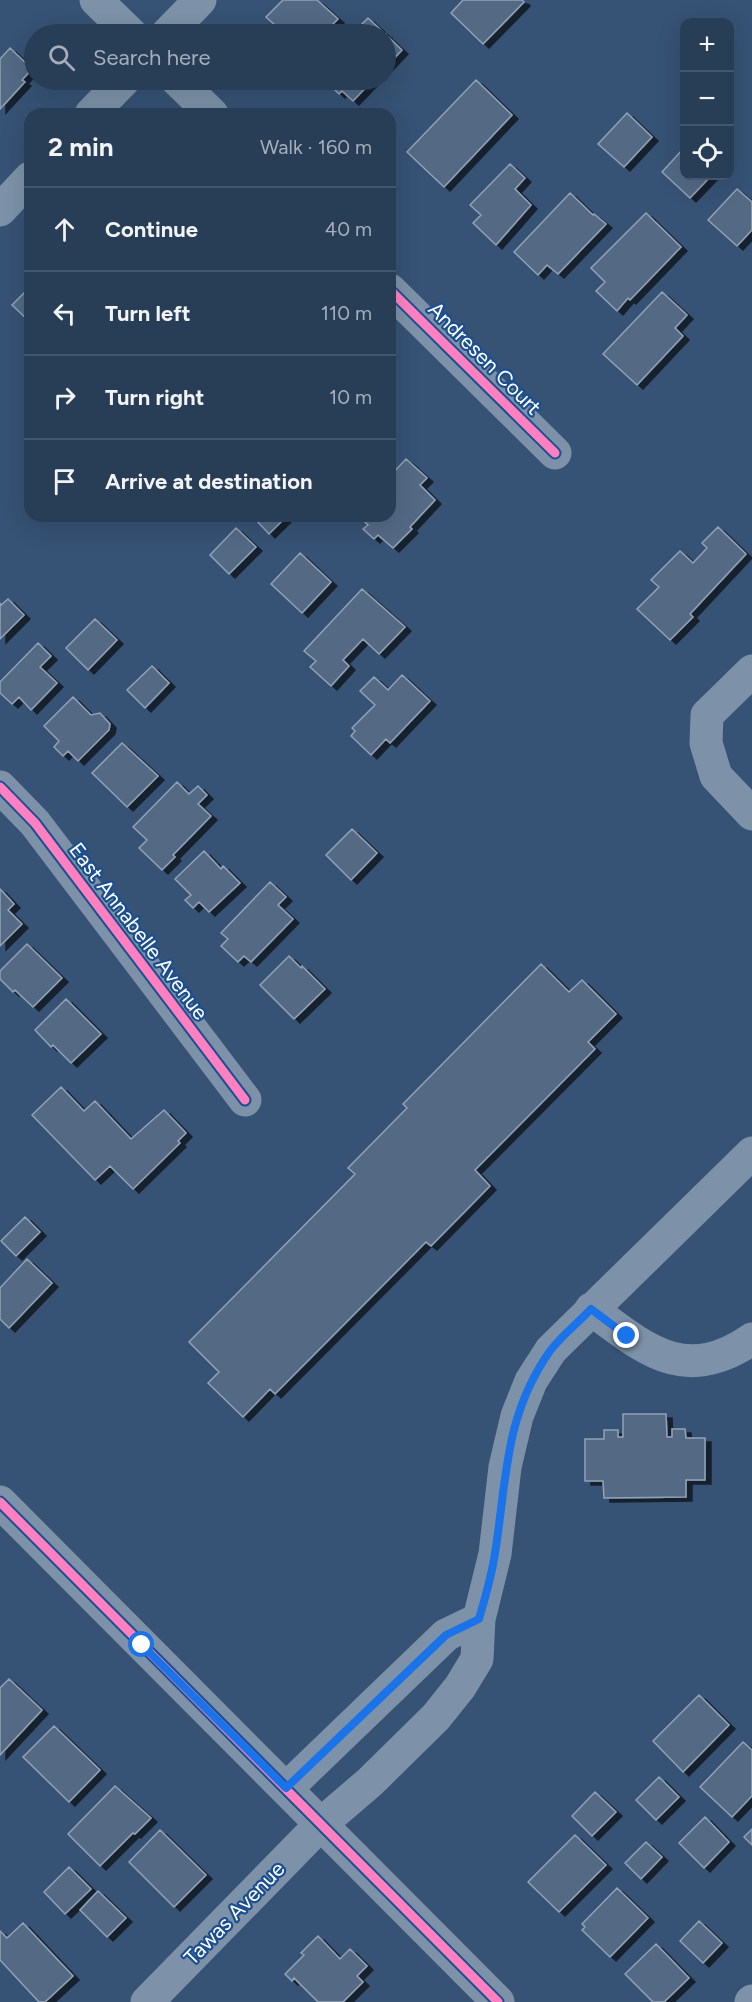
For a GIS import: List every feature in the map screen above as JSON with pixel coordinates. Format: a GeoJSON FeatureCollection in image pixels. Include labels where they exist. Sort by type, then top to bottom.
{"type":"FeatureCollection","features":[{"type":"Feature","properties":{"kind":"street"},"geometry":{"type":"LineString","coordinates":[[96,0],[121,24]]}},
{"type":"Feature","properties":{"kind":"street"},"geometry":{"type":"LineString","coordinates":[[177,24],[200,0]]}},
{"type":"Feature","properties":{"kind":"street"},"geometry":{"type":"LineString","coordinates":[[97,108],[114,90]]}},
{"type":"Feature","properties":{"kind":"street"},"geometry":{"type":"LineString","coordinates":[[187,90],[206,108]]}},
{"type":"Feature","properties":{"kind":"street"},"geometry":{"type":"LineString","coordinates":[[0,210],[24,184]]}},
{"type":"Feature","properties":{"kind":"street","name":"Andresen Court"},"geometry":{"type":"LineString","coordinates":[[396,296],[555,453]]}},
{"type":"Feature","properties":{"kind":"street"},"geometry":{"type":"LineString","coordinates":[[752,671],[706,715],[706,743],[716,776],[752,814]]}},
{"type":"Feature","properties":{"kind":"street","name":"East Annabelle Avenue"},"geometry":{"type":"LineString","coordinates":[[0,787],[34,823],[245,1101]]}},
{"type":"Feature","properties":{"kind":"street","name":"Tawas Avenue"},"geometry":{"type":"LineString","coordinates":[[147,2002],[321,1824],[370,1782],[436,1717],[460,1687],[477,1659],[479,1619],[495,1554],[505,1467],[517,1416],[531,1381],[551,1350],[591,1309],[751,1158]]}},
{"type":"Feature","properties":{"kind":"street"},"geometry":{"type":"LineString","coordinates":[[591,1309],[648,1350],[673,1359],[700,1361],[722,1356],[752,1339]]}},
{"type":"Feature","properties":{"kind":"street"},"geometry":{"type":"LineString","coordinates":[[1,1505],[498,2002]]}},
{"type":"Feature","properties":{"kind":"street"},"geometry":{"type":"LineString","coordinates":[[286,1788],[446,1635],[479,1619]]}},
{"type":"Feature","properties":{"kind":"building"},"geometry":{"type":"Polygon","coordinates":[[[283,0],[317,0],[338,19],[333,24],[274,24],[266,17],[283,0]]]}},
{"type":"Feature","properties":{"kind":"building"},"geometry":{"type":"Polygon","coordinates":[[[463,0],[522,0],[524,2],[483,44],[451,13],[463,0]]]}},
{"type":"Feature","properties":{"kind":"building"},"geometry":{"type":"Polygon","coordinates":[[[368,18],[374,24],[362,24],[368,18]]]}},
{"type":"Feature","properties":{"kind":"building"},"geometry":{"type":"Polygon","coordinates":[[[396,44],[402,50],[396,56],[396,44]]]}},
{"type":"Feature","properties":{"kind":"building"},"geometry":{"type":"Polygon","coordinates":[[[10,48],[24,61],[22,80],[24,83],[0,109],[0,59],[10,48]]]}},
{"type":"Feature","properties":{"kind":"building"},"geometry":{"type":"Polygon","coordinates":[[[476,80],[512,115],[444,187],[407,152],[476,80]]]}},
{"type":"Feature","properties":{"kind":"building"},"geometry":{"type":"Polygon","coordinates":[[[335,90],[363,90],[353,101],[342,91],[339,94],[335,90]]]}},
{"type":"Feature","properties":{"kind":"building"},"geometry":{"type":"Polygon","coordinates":[[[627,113],[652,137],[624,167],[598,144],[627,113]]]}},
{"type":"Feature","properties":{"kind":"building"},"geometry":{"type":"Polygon","coordinates":[[[680,152],[680,180],[707,180],[690,198],[662,172],[680,152]]]}},
{"type":"Feature","properties":{"kind":"building"},"geometry":{"type":"Polygon","coordinates":[[[510,164],[525,178],[515,189],[531,205],[496,245],[473,223],[481,215],[470,205],[510,164]]]}},
{"type":"Feature","properties":{"kind":"building"},"geometry":{"type":"Polygon","coordinates":[[[737,189],[752,202],[752,230],[737,246],[708,220],[737,189]]]}},
{"type":"Feature","properties":{"kind":"building"},"geometry":{"type":"Polygon","coordinates":[[[570,193],[606,224],[558,274],[547,265],[538,275],[514,252],[570,193]]]}},
{"type":"Feature","properties":{"kind":"building"},"geometry":{"type":"Polygon","coordinates":[[[646,213],[681,247],[617,311],[596,291],[605,282],[591,268],[646,213]]]}},
{"type":"Feature","properties":{"kind":"building"},"geometry":{"type":"Polygon","coordinates":[[[662,292],[687,315],[675,328],[683,336],[637,385],[603,354],[662,292]]]}},
{"type":"Feature","properties":{"kind":"building"},"geometry":{"type":"Polygon","coordinates":[[[24,293],[24,316],[12,305],[24,293]]]}},
{"type":"Feature","properties":{"kind":"building"},"geometry":{"type":"Polygon","coordinates":[[[406,459],[427,478],[420,485],[435,500],[393,548],[378,535],[374,539],[363,529],[368,525],[365,522],[396,522],[396,470],[406,459]]]}},
{"type":"Feature","properties":{"kind":"building"},"geometry":{"type":"Polygon","coordinates":[[[258,522],[281,522],[269,534],[258,522]]]}},
{"type":"Feature","properties":{"kind":"building"},"geometry":{"type":"Polygon","coordinates":[[[718,527],[746,554],[690,614],[693,617],[670,640],[637,609],[659,587],[651,580],[680,551],[693,563],[707,548],[702,543],[718,527]]]}},
{"type":"Feature","properties":{"kind":"building"},"geometry":{"type":"Polygon","coordinates":[[[236,528],[256,547],[229,574],[210,555],[236,528]]]}},
{"type":"Feature","properties":{"kind":"building"},"geometry":{"type":"Polygon","coordinates":[[[300,553],[331,582],[302,613],[271,584],[300,553]]]}},
{"type":"Feature","properties":{"kind":"building"},"geometry":{"type":"Polygon","coordinates":[[[362,589],[405,627],[379,654],[363,639],[343,660],[349,666],[331,686],[310,667],[316,661],[304,651],[362,589]]]}},
{"type":"Feature","properties":{"kind":"building"},"geometry":{"type":"Polygon","coordinates":[[[8,599],[24,615],[0,639],[0,603],[1,605],[8,599]]]}},
{"type":"Feature","properties":{"kind":"building"},"geometry":{"type":"Polygon","coordinates":[[[95,619],[117,640],[88,670],[66,648],[95,619]]]}},
{"type":"Feature","properties":{"kind":"building"},"geometry":{"type":"Polygon","coordinates":[[[38,643],[51,656],[40,667],[57,683],[31,710],[19,697],[12,704],[0,693],[0,682],[38,643]]]}},
{"type":"Feature","properties":{"kind":"building"},"geometry":{"type":"Polygon","coordinates":[[[152,666],[169,683],[145,708],[127,690],[152,666]]]}},
{"type":"Feature","properties":{"kind":"building"},"geometry":{"type":"Polygon","coordinates":[[[402,675],[430,701],[390,743],[386,739],[371,755],[351,736],[355,731],[352,728],[375,705],[360,691],[374,677],[388,690],[402,675]]]}},
{"type":"Feature","properties":{"kind":"building"},"geometry":{"type":"Polygon","coordinates":[[[73,697],[91,715],[100,713],[110,724],[109,730],[78,761],[68,751],[63,756],[54,747],[59,741],[44,726],[73,697]]]}},
{"type":"Feature","properties":{"kind":"building"},"geometry":{"type":"Polygon","coordinates":[[[122,743],[158,776],[127,807],[92,773],[122,743]]]}},
{"type":"Feature","properties":{"kind":"building"},"geometry":{"type":"Polygon","coordinates":[[[177,782],[189,794],[198,786],[207,795],[198,804],[211,816],[173,855],[175,857],[162,870],[139,848],[147,840],[133,827],[177,782]]]}},
{"type":"Feature","properties":{"kind":"building"},"geometry":{"type":"Polygon","coordinates":[[[352,829],[377,853],[351,880],[326,855],[352,829]]]}},
{"type":"Feature","properties":{"kind":"building"},"geometry":{"type":"Polygon","coordinates":[[[204,851],[221,869],[223,866],[240,883],[209,912],[199,902],[193,908],[185,900],[191,895],[175,879],[204,851]]]}},
{"type":"Feature","properties":{"kind":"building"},"geometry":{"type":"Polygon","coordinates":[[[270,882],[286,897],[278,905],[293,919],[251,962],[244,956],[238,962],[221,946],[228,939],[221,933],[270,882]]]}},
{"type":"Feature","properties":{"kind":"building"},"geometry":{"type":"Polygon","coordinates":[[[0,889],[14,904],[8,910],[22,924],[0,946],[0,889]]]}},
{"type":"Feature","properties":{"kind":"building"},"geometry":{"type":"Polygon","coordinates":[[[27,944],[62,978],[33,1007],[0,979],[0,971],[27,944]]]}},
{"type":"Feature","properties":{"kind":"building"},"geometry":{"type":"Polygon","coordinates":[[[289,956],[325,989],[294,1019],[260,985],[289,956]]]}},
{"type":"Feature","properties":{"kind":"building"},"geometry":{"type":"Polygon","coordinates":[[[541,964],[569,992],[582,980],[616,1014],[588,1042],[595,1049],[475,1170],[490,1186],[431,1246],[426,1242],[275,1394],[270,1389],[243,1417],[208,1383],[219,1372],[189,1342],[355,1174],[348,1168],[407,1108],[403,1104],[541,964]]]}},
{"type":"Feature","properties":{"kind":"building"},"geometry":{"type":"Polygon","coordinates":[[[66,999],[101,1034],[71,1063],[35,1030],[66,999]]]}},
{"type":"Feature","properties":{"kind":"building"},"geometry":{"type":"Polygon","coordinates":[[[61,1087],[84,1111],[95,1101],[131,1139],[164,1110],[186,1133],[178,1141],[180,1143],[133,1189],[110,1166],[95,1180],[32,1115],[61,1087]]]}},
{"type":"Feature","properties":{"kind":"building"},"geometry":{"type":"Polygon","coordinates":[[[25,1217],[40,1232],[16,1256],[1,1241],[25,1217]]]}},
{"type":"Feature","properties":{"kind":"building"},"geometry":{"type":"Polygon","coordinates":[[[27,1259],[52,1283],[9,1328],[0,1319],[0,1288],[27,1259]]]}},
{"type":"Feature","properties":{"kind":"building"},"geometry":{"type":"Polygon","coordinates":[[[623,1414],[666,1414],[667,1437],[672,1437],[672,1429],[685,1429],[686,1438],[705,1438],[705,1480],[686,1480],[686,1497],[604,1498],[603,1481],[585,1481],[585,1439],[604,1439],[604,1430],[618,1430],[618,1437],[623,1437],[623,1414]]]}},
{"type":"Feature","properties":{"kind":"building"},"geometry":{"type":"Polygon","coordinates":[[[9,1679],[42,1710],[0,1755],[0,1688],[9,1679]]]}},
{"type":"Feature","properties":{"kind":"building"},"geometry":{"type":"Polygon","coordinates":[[[699,1695],[729,1725],[683,1772],[653,1741],[699,1695]]]}},
{"type":"Feature","properties":{"kind":"building"},"geometry":{"type":"Polygon","coordinates":[[[54,1726],[100,1770],[69,1802],[23,1757],[54,1726]]]}},
{"type":"Feature","properties":{"kind":"building"},"geometry":{"type":"Polygon","coordinates":[[[743,1742],[752,1750],[752,1796],[732,1817],[700,1787],[743,1742]]]}},
{"type":"Feature","properties":{"kind":"building"},"geometry":{"type":"Polygon","coordinates":[[[659,1777],[679,1797],[656,1820],[636,1800],[659,1777]]]}},
{"type":"Feature","properties":{"kind":"building"},"geometry":{"type":"Polygon","coordinates":[[[115,1786],[151,1818],[100,1866],[68,1834],[115,1786]]]}},
{"type":"Feature","properties":{"kind":"building"},"geometry":{"type":"Polygon","coordinates":[[[595,1792],[616,1812],[592,1836],[572,1816],[595,1792]]]}},
{"type":"Feature","properties":{"kind":"building"},"geometry":{"type":"Polygon","coordinates":[[[705,1817],[729,1842],[704,1868],[679,1843],[705,1817]]]}},
{"type":"Feature","properties":{"kind":"building"},"geometry":{"type":"Polygon","coordinates":[[[752,1829],[752,1845],[744,1837],[752,1829]]]}},
{"type":"Feature","properties":{"kind":"building"},"geometry":{"type":"Polygon","coordinates":[[[160,1830],[206,1875],[174,1907],[129,1862],[160,1830]]]}},
{"type":"Feature","properties":{"kind":"building"},"geometry":{"type":"Polygon","coordinates":[[[575,1835],[606,1865],[559,1912],[528,1882],[575,1835]]]}},
{"type":"Feature","properties":{"kind":"building"},"geometry":{"type":"Polygon","coordinates":[[[646,1842],[662,1857],[641,1879],[625,1863],[646,1842]]]}},
{"type":"Feature","properties":{"kind":"building"},"geometry":{"type":"Polygon","coordinates":[[[69,1867],[91,1889],[65,1914],[44,1892],[69,1867]]]}},
{"type":"Feature","properties":{"kind":"building"},"geometry":{"type":"Polygon","coordinates":[[[617,1888],[648,1918],[610,1957],[582,1930],[585,1927],[582,1924],[617,1888]]]}},
{"type":"Feature","properties":{"kind":"building"},"geometry":{"type":"Polygon","coordinates":[[[98,1891],[126,1918],[107,1937],[80,1910],[98,1891]]]}},
{"type":"Feature","properties":{"kind":"building"},"geometry":{"type":"Polygon","coordinates":[[[699,1921],[722,1943],[703,1963],[680,1941],[699,1921]]]}},
{"type":"Feature","properties":{"kind":"building"},"geometry":{"type":"Polygon","coordinates":[[[23,1923],[73,1976],[45,2002],[39,2002],[0,1960],[0,1931],[7,1938],[23,1923]]]}},
{"type":"Feature","properties":{"kind":"building"},"geometry":{"type":"Polygon","coordinates":[[[318,1936],[340,1959],[350,1949],[367,1966],[357,1976],[363,1982],[343,2002],[318,2002],[294,1978],[292,1981],[285,1974],[304,1955],[301,1953],[318,1936]]]}},
{"type":"Feature","properties":{"kind":"building"},"geometry":{"type":"Polygon","coordinates":[[[656,1944],[689,1978],[664,2002],[653,2002],[625,1974],[656,1944]]]}},
{"type":"Feature","properties":{"kind":"cycle path"},"geometry":{"type":"LineString","coordinates":[[396,296],[555,453]]}},
{"type":"Feature","properties":{"kind":"cycle path"},"geometry":{"type":"LineString","coordinates":[[0,787],[35,823],[245,1100]]}},
{"type":"Feature","properties":{"kind":"cycle path"},"geometry":{"type":"LineString","coordinates":[[0,1502],[498,2002]]}},
{"type":"Feature","properties":{"kind":"route"},"geometry":{"type":"LineString","coordinates":[[142,1645],[286,1788],[446,1635],[479,1619],[495,1554],[505,1467],[517,1416],[531,1381],[551,1350],[591,1309],[627,1336]]}}]}
